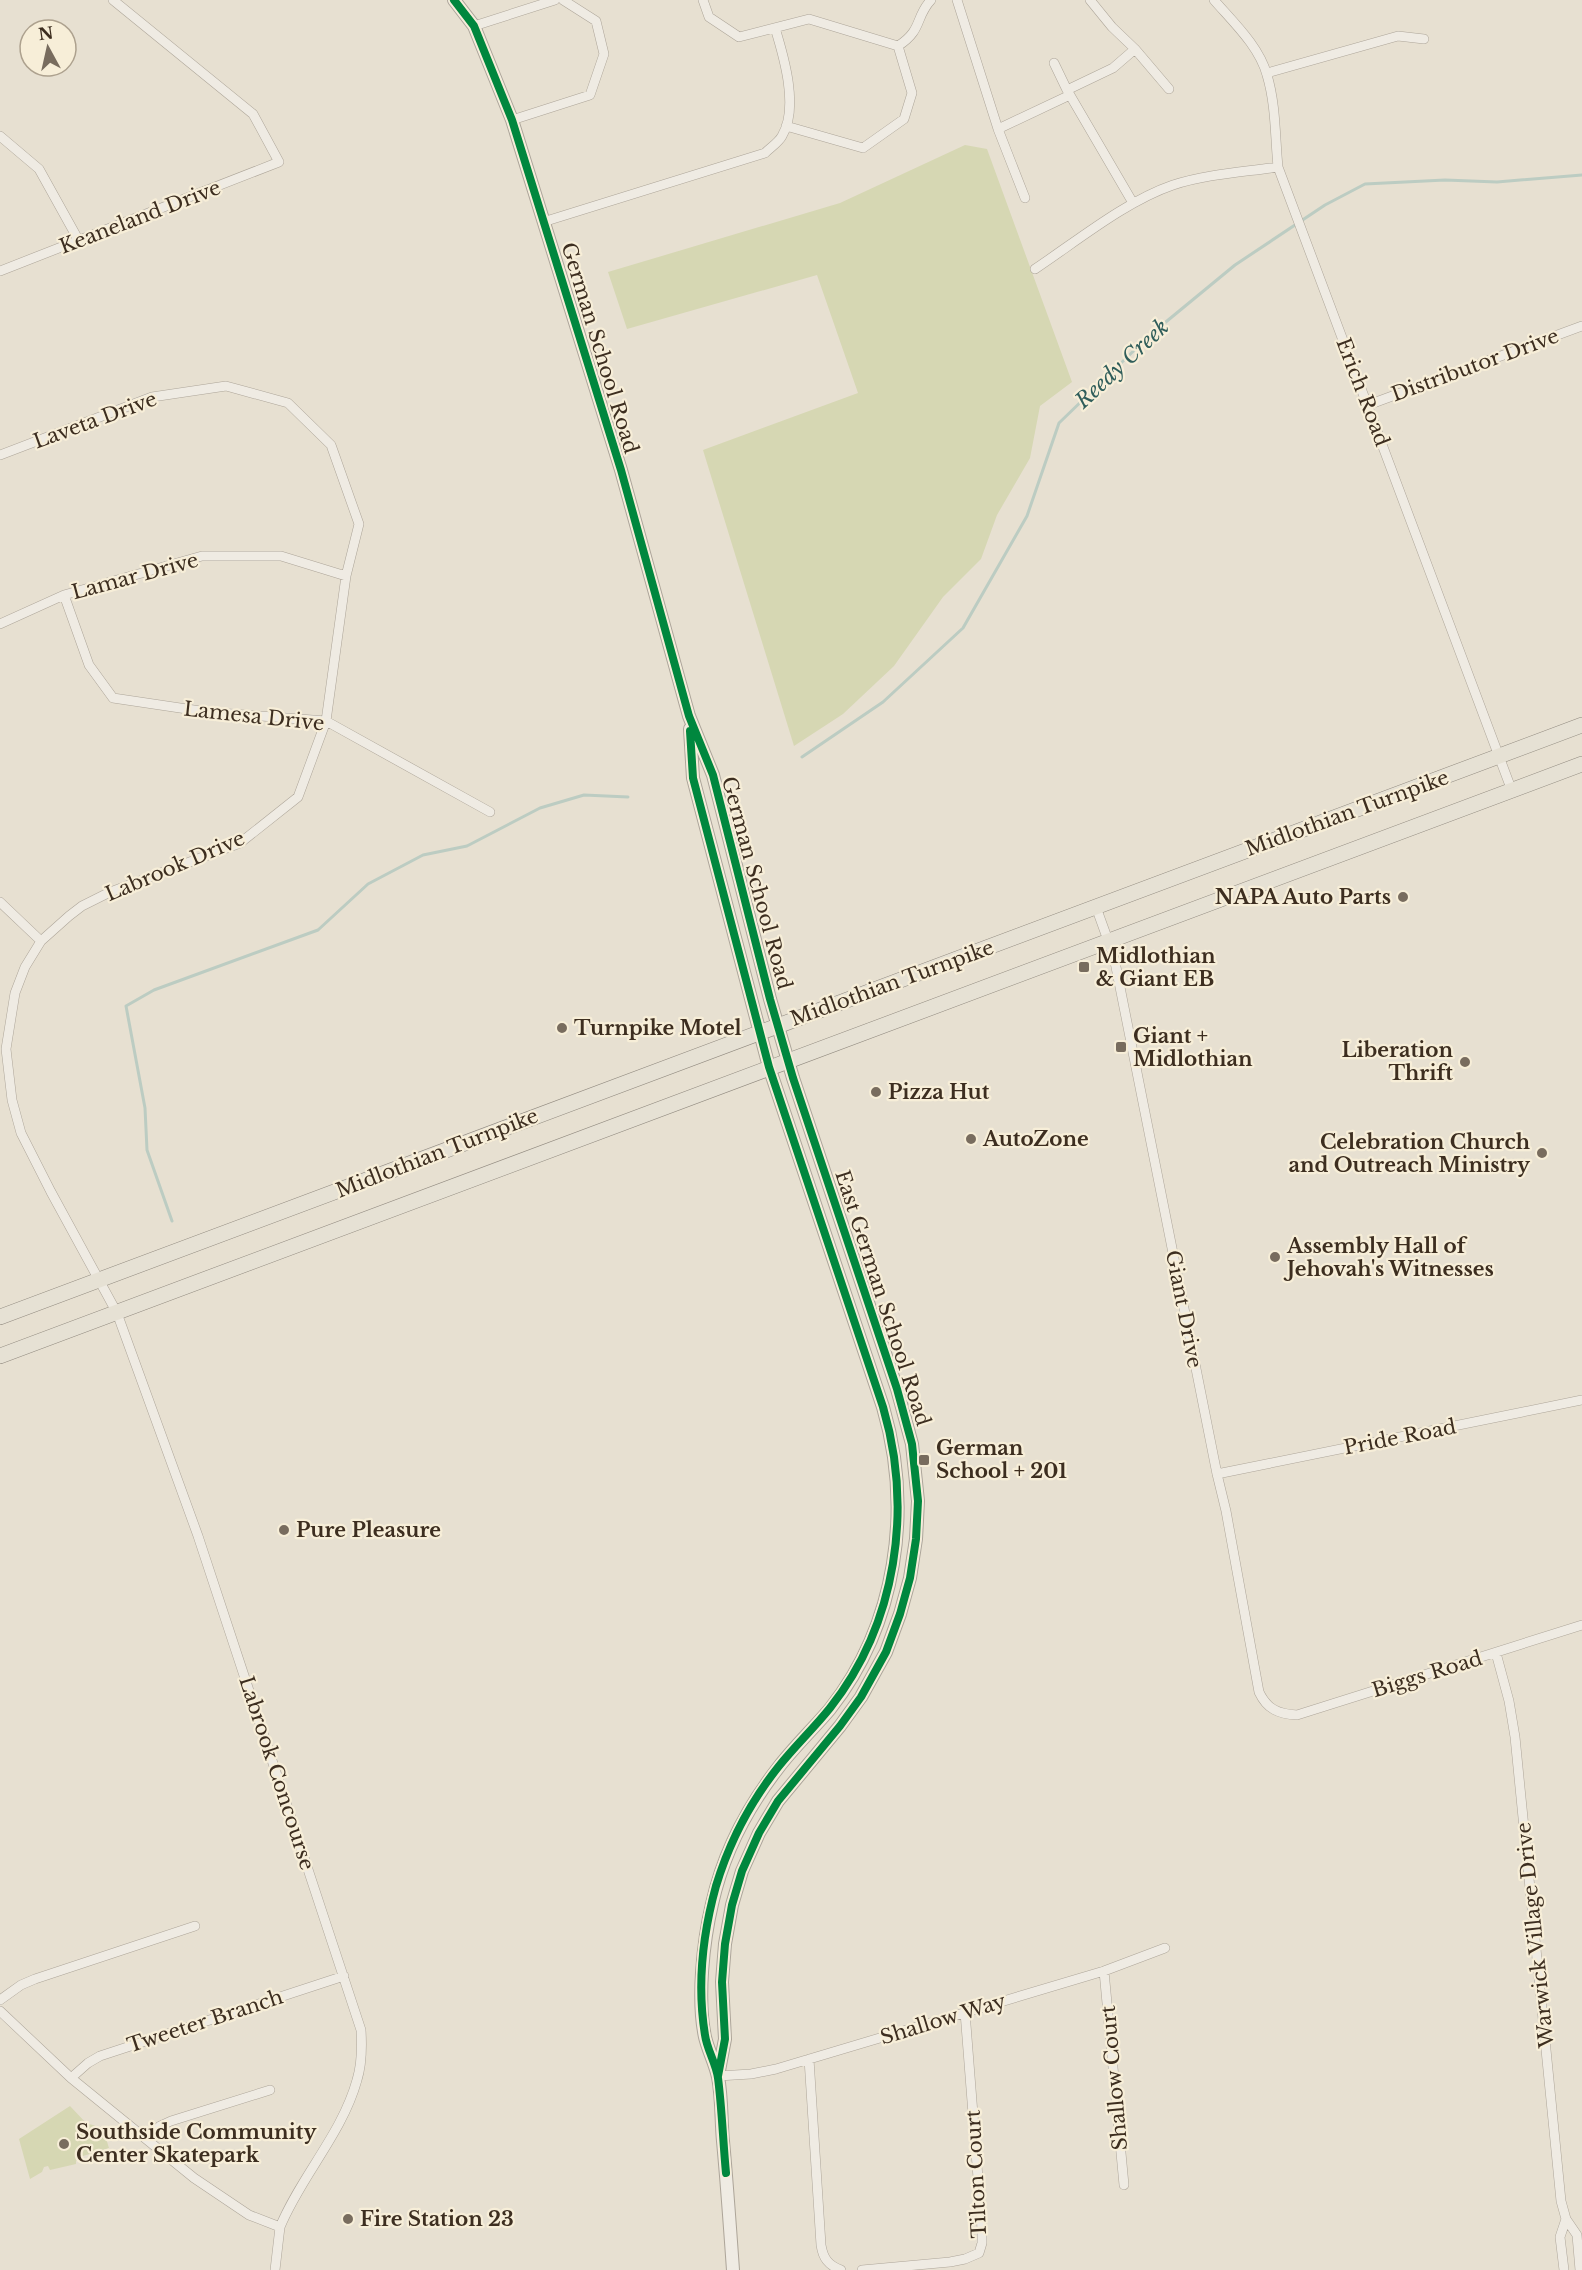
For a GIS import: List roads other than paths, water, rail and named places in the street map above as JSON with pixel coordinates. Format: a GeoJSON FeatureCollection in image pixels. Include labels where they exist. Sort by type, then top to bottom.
{"type":"FeatureCollection","features":[{"type":"Feature","properties":{"kind":"main road","name":"Midlothian Turnpike"},"geometry":{"type":"LineString","coordinates":[[0,1317],[1582,726]]}},
{"type":"Feature","properties":{"kind":"main road","name":"Midlothian Turnpike"},"geometry":{"type":"LineString","coordinates":[[0,1356],[1582,764]]}},
{"type":"Feature","properties":{"kind":"street"},"geometry":{"type":"LineString","coordinates":[[113,0],[127,4]]}},
{"type":"Feature","properties":{"kind":"street","name":"German School Road"},"geometry":{"type":"LineString","coordinates":[[454,0],[474,26],[512,120],[621,470],[688,716],[713,775],[788,1060]]}},
{"type":"Feature","properties":{"kind":"street"},"geometry":{"type":"LineString","coordinates":[[474,26],[555,0]]}},
{"type":"Feature","properties":{"kind":"street"},"geometry":{"type":"LineString","coordinates":[[512,120],[590,95],[604,54],[596,21],[563,0]]}},
{"type":"Feature","properties":{"kind":"street"},"geometry":{"type":"LineString","coordinates":[[703,0],[709,17],[739,38],[809,19],[898,46]]}},
{"type":"Feature","properties":{"kind":"street"},"geometry":{"type":"LineString","coordinates":[[898,46],[910,38],[931,0]]}},
{"type":"Feature","properties":{"kind":"street"},"geometry":{"type":"LineString","coordinates":[[957,0],[998,129],[1024,198]]}},
{"type":"Feature","properties":{"kind":"street"},"geometry":{"type":"LineString","coordinates":[[1090,0],[1169,89]]}},
{"type":"Feature","properties":{"kind":"street","name":"Erich Road"},"geometry":{"type":"LineString","coordinates":[[1214,0],[1251,44],[1267,74],[1273,101],[1278,167],[1512,791]]}},
{"type":"Feature","properties":{"kind":"street","name":"Keaneland Drive"},"geometry":{"type":"LineString","coordinates":[[0,271],[279,162],[253,114],[127,4]]}},
{"type":"Feature","properties":{"kind":"street"},"geometry":{"type":"LineString","coordinates":[[543,222],[765,153],[782,137],[789,115],[786,63],[775,28]]}},
{"type":"Feature","properties":{"kind":"street"},"geometry":{"type":"LineString","coordinates":[[1267,74],[1398,36],[1424,39]]}},
{"type":"Feature","properties":{"kind":"street"},"geometry":{"type":"LineString","coordinates":[[786,126],[863,148],[904,119],[912,93],[898,46]]}},
{"type":"Feature","properties":{"kind":"street"},"geometry":{"type":"LineString","coordinates":[[998,129],[1113,68],[1134,49]]}},
{"type":"Feature","properties":{"kind":"street"},"geometry":{"type":"LineString","coordinates":[[1053,63],[1068,93],[1133,203]]}},
{"type":"Feature","properties":{"kind":"street"},"geometry":{"type":"LineString","coordinates":[[0,136],[39,169],[79,241]]}},
{"type":"Feature","properties":{"kind":"street"},"geometry":{"type":"LineString","coordinates":[[1035,269],[1133,203],[1173,185],[1278,167]]}},
{"type":"Feature","properties":{"kind":"street","name":"Distributor Drive"},"geometry":{"type":"LineString","coordinates":[[1368,405],[1582,326]]}},
{"type":"Feature","properties":{"kind":"street","name":"Laveta Drive"},"geometry":{"type":"LineString","coordinates":[[0,455],[152,397],[226,386]]}},
{"type":"Feature","properties":{"kind":"street","name":"Labrook Drive"},"geometry":{"type":"LineString","coordinates":[[117,1312],[24,1139],[12,1100],[3,1050],[15,993],[25,967],[41,941],[82,906],[108,893],[240,843],[298,797],[326,721],[346,576],[359,525],[331,445],[288,403],[226,386]]}},
{"type":"Feature","properties":{"kind":"street","name":"Lamar Drive"},"geometry":{"type":"LineString","coordinates":[[0,624],[64,595],[202,556],[280,556],[346,576]]}},
{"type":"Feature","properties":{"kind":"street","name":"Lamesa Drive"},"geometry":{"type":"LineString","coordinates":[[64,595],[89,665],[113,698],[207,712],[326,721],[490,812]]}},
{"type":"Feature","properties":{"kind":"street","name":"German School Road"},"geometry":{"type":"LineString","coordinates":[[688,716],[693,778],[769,1067]]}},
{"type":"Feature","properties":{"kind":"street"},"geometry":{"type":"LineString","coordinates":[[0,902],[41,941]]}},
{"type":"Feature","properties":{"kind":"street","name":"Giant Drive"},"geometry":{"type":"LineString","coordinates":[[1096,907],[1114,957],[1226,1511],[1260,1692],[1264,1703],[1272,1710]]}},
{"type":"Feature","properties":{"kind":"street","name":"East German School Road"},"geometry":{"type":"LineString","coordinates":[[718,2076],[725,2039],[722,1982],[725,1944],[732,1905],[742,1871],[759,1833],[778,1801],[840,1726],[872,1680],[894,1632],[910,1578],[917,1520],[915,1463],[906,1416],[788,1060]]}},
{"type":"Feature","properties":{"kind":"street","name":"East German School Road"},"geometry":{"type":"LineString","coordinates":[[733,2270],[718,2076],[705,2036],[702,1979],[708,1922],[723,1866],[742,1822],[767,1782],[829,1709],[850,1679],[875,1628],[891,1574],[898,1527],[897,1481],[888,1424],[769,1067]]}},
{"type":"Feature","properties":{"kind":"street","name":"Labrook Concourse"},"geometry":{"type":"LineString","coordinates":[[117,1312],[198,1536],[361,2030],[362,2047],[357,2079],[347,2106],[280,2227]]}},
{"type":"Feature","properties":{"kind":"street"},"geometry":{"type":"LineString","coordinates":[[871,1370],[889,1365]]}},
{"type":"Feature","properties":{"kind":"street","name":"Pride Road"},"geometry":{"type":"LineString","coordinates":[[1217,1474],[1582,1400]]}},
{"type":"Feature","properties":{"kind":"street","name":"Biggs Road"},"geometry":{"type":"LineString","coordinates":[[1272,1710],[1297,1715],[1582,1625]]}},
{"type":"Feature","properties":{"kind":"street","name":"Warwick Village Drive"},"geometry":{"type":"LineString","coordinates":[[1496,1653],[1509,1701],[1515,1737],[1560,2190],[1566,2219],[1577,2235],[1580,2270]]}},
{"type":"Feature","properties":{"kind":"street"},"geometry":{"type":"LineString","coordinates":[[0,2000],[21,1984],[195,1926]]}},
{"type":"Feature","properties":{"kind":"street","name":"Shallow Way"},"geometry":{"type":"LineString","coordinates":[[718,2076],[751,2074],[776,2069],[1104,1971],[1165,1948]]}},
{"type":"Feature","properties":{"kind":"street","name":"Shallow Court"},"geometry":{"type":"LineString","coordinates":[[1104,1971],[1124,2185]]}},
{"type":"Feature","properties":{"kind":"street","name":"Tweeter Branch"},"geometry":{"type":"LineString","coordinates":[[71,2078],[88,2063],[101,2056],[344,1976]]}},
{"type":"Feature","properties":{"kind":"street"},"geometry":{"type":"LineString","coordinates":[[0,2011],[71,2078],[194,2178],[249,2215],[280,2227],[275,2270]]}},
{"type":"Feature","properties":{"kind":"street","name":"Tilton Court"},"geometry":{"type":"LineString","coordinates":[[862,2270],[950,2262],[979,2253],[982,2229],[965,2012]]}},
{"type":"Feature","properties":{"kind":"street"},"geometry":{"type":"LineString","coordinates":[[809,2059],[821,2245],[823,2257],[830,2265],[841,2270]]}},
{"type":"Feature","properties":{"kind":"street"},"geometry":{"type":"LineString","coordinates":[[146,2139],[160,2126],[171,2121],[270,2090]]}},
{"type":"Feature","properties":{"kind":"street","name":"Warwick Village Drive"},"geometry":{"type":"LineString","coordinates":[[1564,2270],[1560,2237],[1566,2219]]}},
{"type":"Feature","properties":{"kind":"waterway","name":"Reedy Creek"},"geometry":{"type":"LineString","coordinates":[[802,757],[883,702],[963,628],[1027,516],[1059,423],[1150,335],[1235,265],[1325,205],[1365,184],[1445,180],[1497,182],[1582,175]]}},
{"type":"Feature","properties":{"kind":"waterway"},"geometry":{"type":"LineString","coordinates":[[172,1221],[147,1150],[145,1108],[126,1006],[154,990],[318,930],[368,884],[423,855],[467,846],[540,808],[584,795],[628,797]]}},
{"type":"Feature","properties":{"kind":"place","name":"NAPA Auto Parts"},"geometry":{"type":"Point","coordinates":[1403,897]}},
{"type":"Feature","properties":{"kind":"place","name":"Midlothian & Giant EB"},"geometry":{"type":"Point","coordinates":[1084,967]}},
{"type":"Feature","properties":{"kind":"place","name":"Turnpike Motel"},"geometry":{"type":"Point","coordinates":[562,1028]}},
{"type":"Feature","properties":{"kind":"place","name":"Giant + Midlothian"},"geometry":{"type":"Point","coordinates":[1121,1047]}},
{"type":"Feature","properties":{"kind":"place","name":"Liberation Thrift"},"geometry":{"type":"Point","coordinates":[1465,1062]}},
{"type":"Feature","properties":{"kind":"place","name":"Pizza Hut"},"geometry":{"type":"Point","coordinates":[876,1092]}},
{"type":"Feature","properties":{"kind":"place","name":"AutoZone"},"geometry":{"type":"Point","coordinates":[971,1139]}},
{"type":"Feature","properties":{"kind":"place","name":"Celebration Church and Outreach Ministry"},"geometry":{"type":"Point","coordinates":[1542,1153]}},
{"type":"Feature","properties":{"kind":"place","name":"Assembly Hall of Jehovah's Witnesses"},"geometry":{"type":"Point","coordinates":[1275,1257]}},
{"type":"Feature","properties":{"kind":"place","name":"German School + 201"},"geometry":{"type":"Point","coordinates":[924,1460]}},
{"type":"Feature","properties":{"kind":"place","name":"Pure Pleasure"},"geometry":{"type":"Point","coordinates":[284,1530]}},
{"type":"Feature","properties":{"kind":"place","name":"Southside Community Center Skatepark"},"geometry":{"type":"Point","coordinates":[64,2144]}},
{"type":"Feature","properties":{"kind":"place","name":"Fire Station 23"},"geometry":{"type":"Point","coordinates":[348,2219]}}]}
